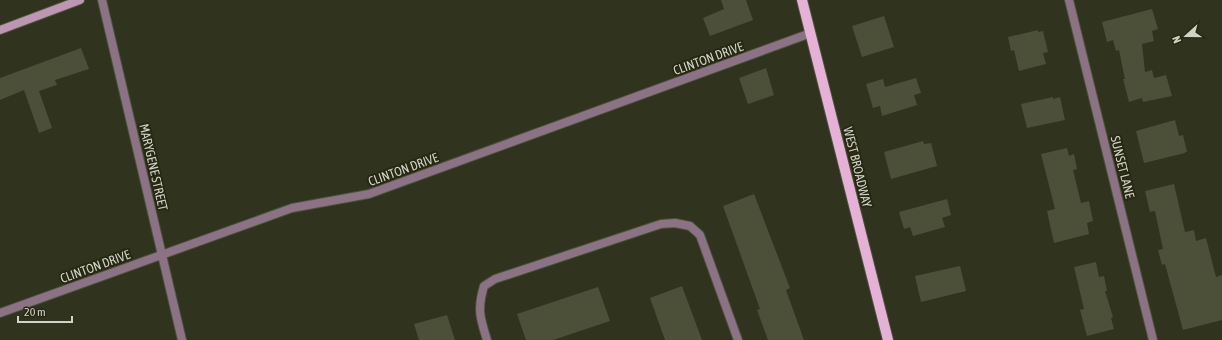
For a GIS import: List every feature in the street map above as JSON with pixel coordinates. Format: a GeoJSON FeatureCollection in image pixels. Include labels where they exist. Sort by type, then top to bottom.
{"type":"FeatureCollection","features":[{"type":"Feature","properties":{"kind":"main road"},"geometry":{"type":"LineString","coordinates":[[0,30],[80,0]]}},
{"type":"Feature","properties":{"kind":"main road","name":"WEST BROADWAY"},"geometry":{"type":"LineString","coordinates":[[802,0],[888,340]]}},
{"type":"Feature","properties":{"kind":"street","name":"MARYGENE STREET"},"geometry":{"type":"LineString","coordinates":[[102,0],[182,340]]}},
{"type":"Feature","properties":{"kind":"street","name":"SUNSET LANE"},"geometry":{"type":"LineString","coordinates":[[1069,0],[1154,340]]}},
{"type":"Feature","properties":{"kind":"street","name":"CLINTON DRIVE"},"geometry":{"type":"LineString","coordinates":[[0,313],[292,208],[368,194],[811,33]]}},
{"type":"Feature","properties":{"kind":"street"},"geometry":{"type":"LineString","coordinates":[[487,340],[480,318],[479,300],[484,286],[495,279],[661,224],[675,222],[690,226],[700,235],[738,340]]}},
{"type":"Feature","properties":{"kind":"building"},"geometry":{"type":"Polygon","coordinates":[[[721,0],[746,0],[753,20],[710,36],[703,18],[724,9],[721,0]]]}},
{"type":"Feature","properties":{"kind":"building"},"geometry":{"type":"Polygon","coordinates":[[[1152,9],[1158,29],[1152,31],[1154,41],[1142,44],[1145,72],[1152,70],[1154,78],[1166,75],[1172,96],[1143,102],[1142,98],[1129,102],[1123,79],[1125,79],[1119,50],[1116,51],[1113,40],[1107,42],[1102,22],[1152,9]]]}},
{"type":"Feature","properties":{"kind":"building"},"geometry":{"type":"Polygon","coordinates":[[[884,16],[894,47],[862,57],[852,26],[884,16]]]}},
{"type":"Feature","properties":{"kind":"building"},"geometry":{"type":"Polygon","coordinates":[[[1038,30],[1038,32],[1043,31],[1048,52],[1043,53],[1046,64],[1019,71],[1014,50],[1011,51],[1008,37],[1038,30]]]}},
{"type":"Feature","properties":{"kind":"building"},"geometry":{"type":"Polygon","coordinates":[[[81,48],[89,69],[55,80],[57,85],[39,91],[52,128],[39,133],[24,90],[0,100],[0,78],[81,48]]]}},
{"type":"Feature","properties":{"kind":"building"},"geometry":{"type":"Polygon","coordinates":[[[766,68],[774,95],[748,104],[739,78],[766,68]]]}},
{"type":"Feature","properties":{"kind":"building"},"geometry":{"type":"Polygon","coordinates":[[[916,78],[921,93],[914,95],[917,105],[882,116],[880,106],[873,108],[866,84],[883,79],[885,87],[916,78]]]}},
{"type":"Feature","properties":{"kind":"building"},"geometry":{"type":"Polygon","coordinates":[[[1053,97],[1053,99],[1060,97],[1065,120],[1027,128],[1021,104],[1053,97]]]}},
{"type":"Feature","properties":{"kind":"building"},"geometry":{"type":"Polygon","coordinates":[[[1175,120],[1179,136],[1183,135],[1187,152],[1144,163],[1136,131],[1175,120]]]}},
{"type":"Feature","properties":{"kind":"building"},"geometry":{"type":"Polygon","coordinates":[[[923,141],[924,144],[931,143],[937,166],[891,179],[884,152],[923,141]]]}},
{"type":"Feature","properties":{"kind":"building"},"geometry":{"type":"Polygon","coordinates":[[[1067,148],[1069,156],[1074,154],[1077,169],[1073,170],[1081,203],[1089,201],[1093,221],[1087,223],[1089,234],[1054,243],[1047,211],[1055,209],[1041,154],[1067,148]]]}},
{"type":"Feature","properties":{"kind":"building"},"geometry":{"type":"Polygon","coordinates":[[[1174,184],[1185,232],[1194,230],[1196,241],[1206,238],[1216,277],[1222,275],[1222,320],[1183,330],[1165,264],[1162,265],[1158,250],[1163,249],[1155,211],[1150,212],[1145,191],[1174,184]]]}},
{"type":"Feature","properties":{"kind":"building"},"geometry":{"type":"Polygon","coordinates":[[[754,194],[790,288],[786,290],[804,340],[768,340],[757,310],[760,309],[723,206],[754,194]]]}},
{"type":"Feature","properties":{"kind":"building"},"geometry":{"type":"Polygon","coordinates":[[[947,199],[951,215],[942,218],[945,227],[913,236],[910,227],[904,229],[899,212],[947,199]]]}},
{"type":"Feature","properties":{"kind":"building"},"geometry":{"type":"Polygon","coordinates":[[[1096,262],[1099,277],[1104,276],[1107,291],[1105,291],[1113,317],[1111,318],[1114,329],[1087,336],[1080,310],[1084,309],[1074,267],[1096,262]]]}},
{"type":"Feature","properties":{"kind":"building"},"geometry":{"type":"Polygon","coordinates":[[[960,266],[966,291],[921,302],[915,276],[960,266]]]}},
{"type":"Feature","properties":{"kind":"building"},"geometry":{"type":"Polygon","coordinates":[[[682,286],[702,340],[665,340],[650,298],[682,286]]]}},
{"type":"Feature","properties":{"kind":"building"},"geometry":{"type":"Polygon","coordinates":[[[598,287],[610,321],[553,340],[526,340],[517,314],[598,287]]]}},
{"type":"Feature","properties":{"kind":"building"},"geometry":{"type":"Polygon","coordinates":[[[447,315],[455,340],[419,340],[414,324],[447,315]]]}}]}
